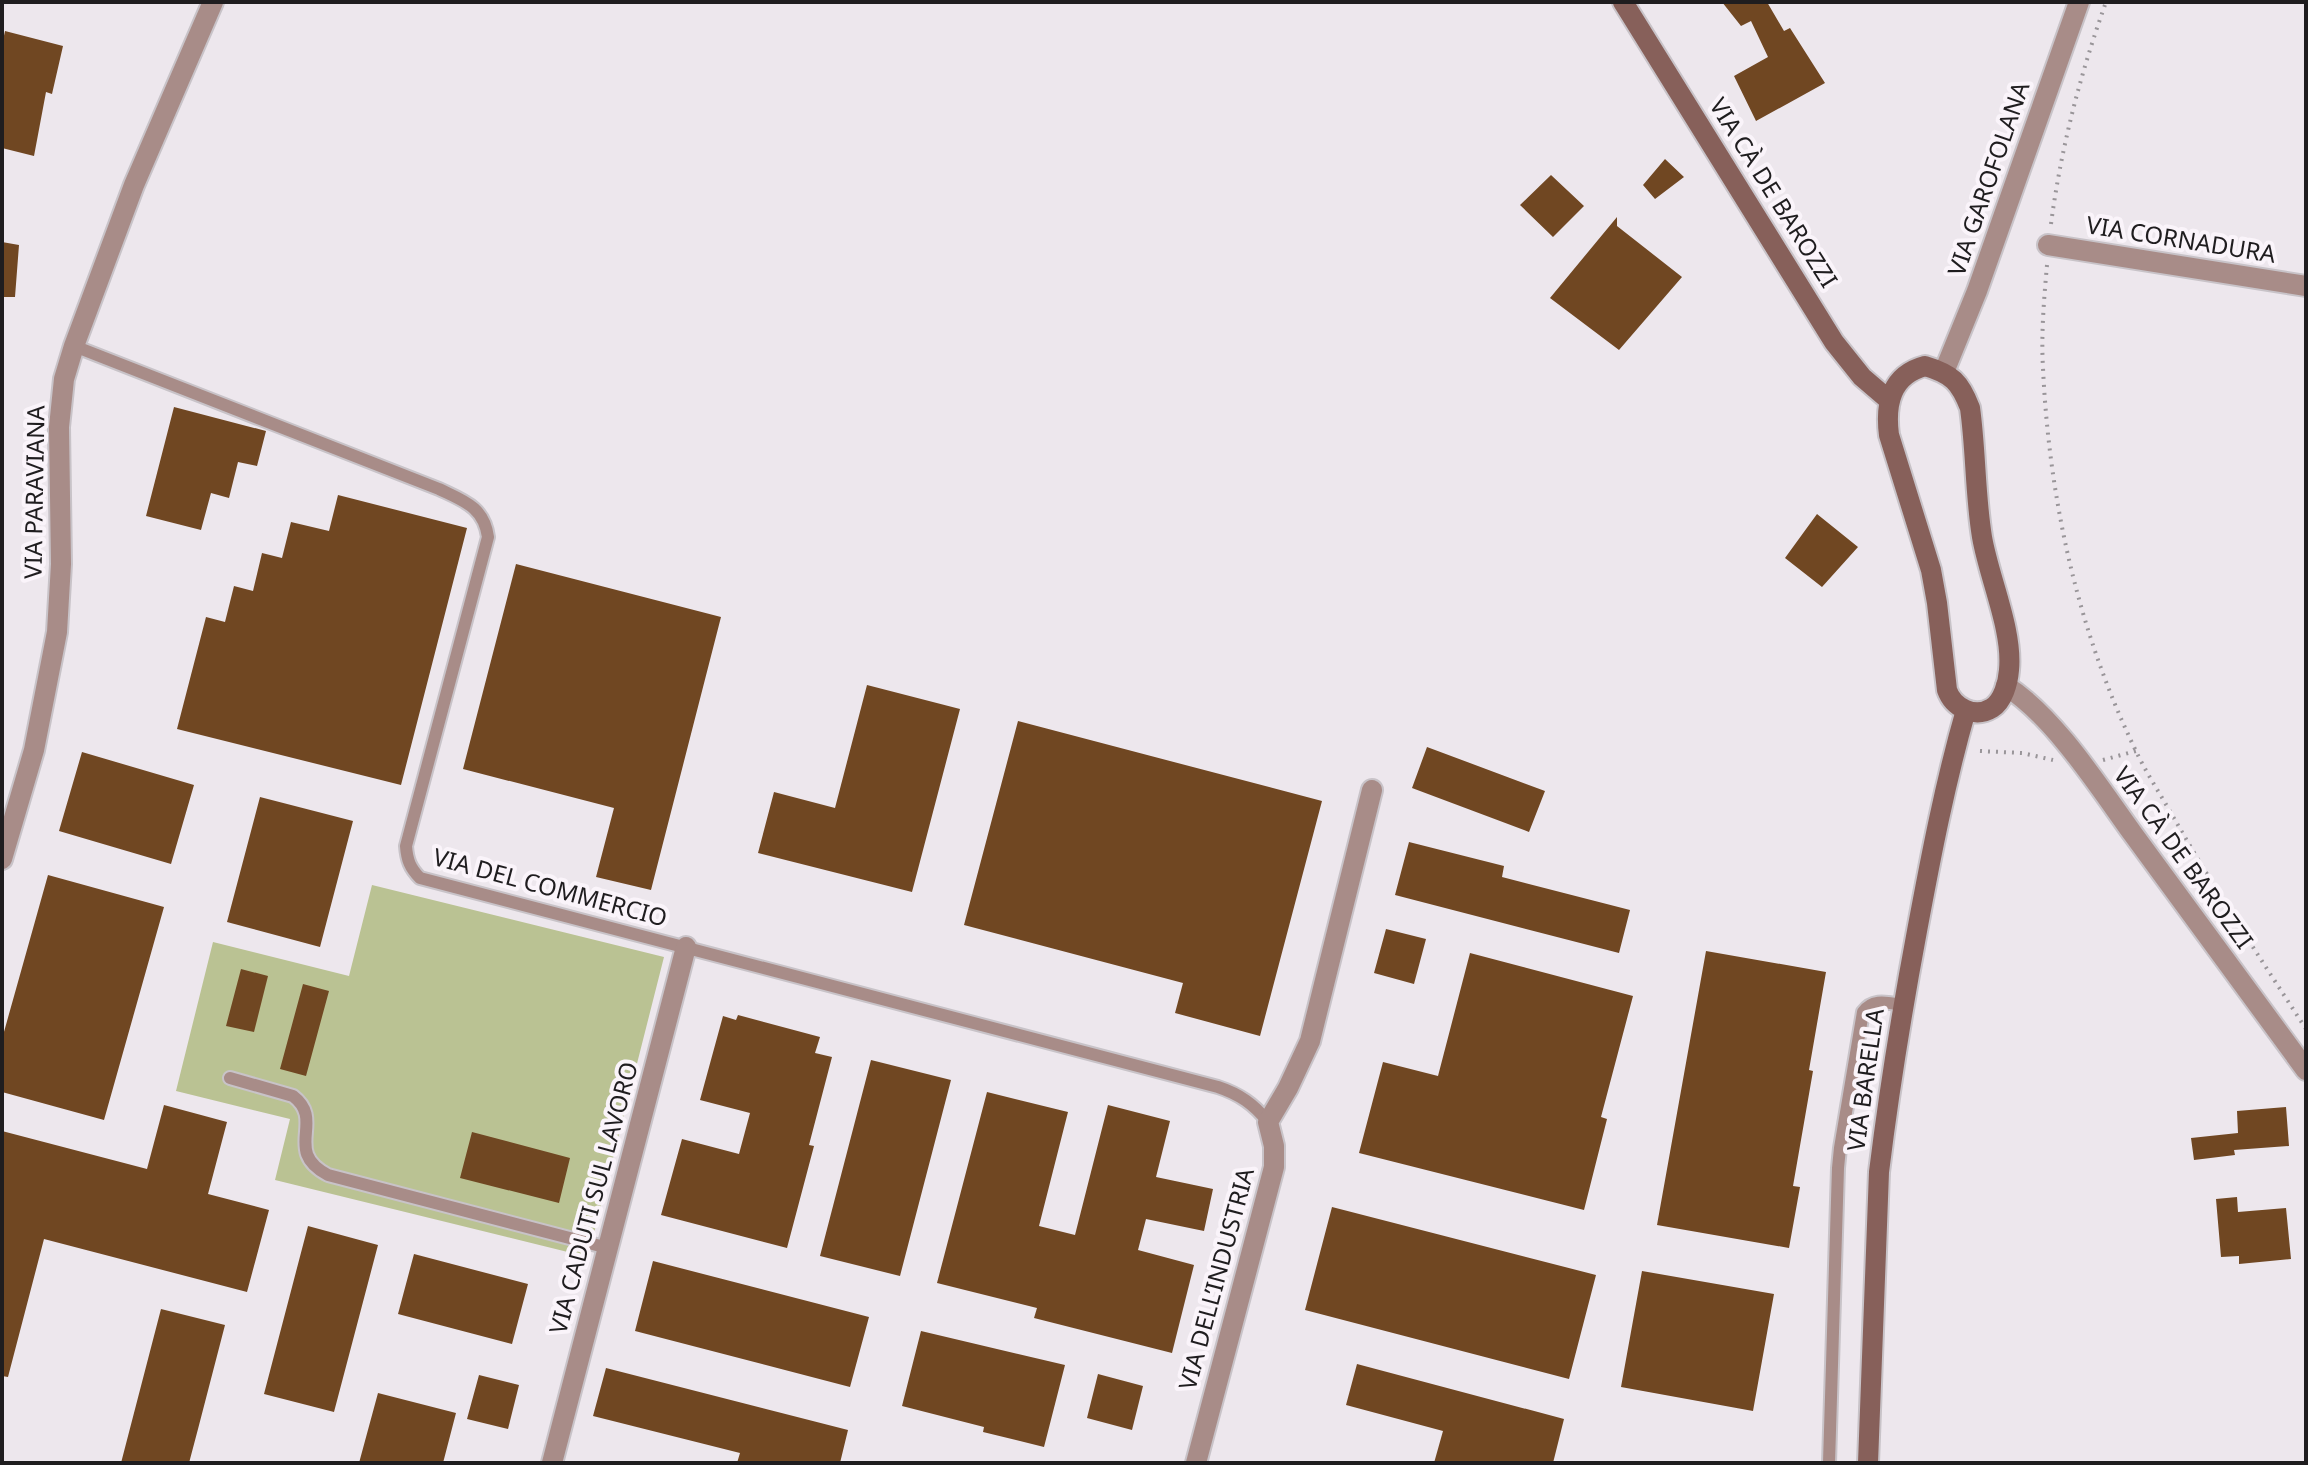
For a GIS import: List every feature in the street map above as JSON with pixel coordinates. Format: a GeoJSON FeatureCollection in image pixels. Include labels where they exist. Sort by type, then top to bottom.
{"type":"FeatureCollection","features":[{"type":"Feature","properties":{"kind":"street","name":"VIA PARAVIANA"},"geometry":{"type":"LineString","coordinates":[[2,859],[34,750],[57,632],[61,564],[58,456],[64,379],[134,185],[213,2]]}},
{"type":"Feature","properties":{"kind":"street","name":"VIA CÀ DE BAROZZI"},"geometry":{"type":"LineString","coordinates":[[1623,2],[1834,342],[1862,377],[1890,401]]}},
{"type":"Feature","properties":{"kind":"street","name":"VIA GAROFOLANA"},"geometry":{"type":"LineString","coordinates":[[1944,372],[1977,291],[2079,2]]}},
{"type":"Feature","properties":{"kind":"street","name":"VIA CORNADURA"},"geometry":{"type":"LineString","coordinates":[[2048,245],[2306,286]]}},
{"type":"Feature","properties":{"kind":"street"},"geometry":{"type":"LineString","coordinates":[[1925,366],[1944,372],[1958,383],[1970,408],[1979,519],[2007,636],[2010,670],[2006,686],[2001,699],[1982,712],[1966,710],[1950,700],[1931,570],[1889,435],[1887,418],[1890,401],[1903,375],[1911,369],[1925,366]]}},
{"type":"Feature","properties":{"kind":"street","name":"VIA CÀ DE BAROZZI"},"geometry":{"type":"LineString","coordinates":[[2006,686],[2021,695],[2042,716],[2091,777],[2306,1070]]}},
{"type":"Feature","properties":{"kind":"street","name":"VIA BARELLA"},"geometry":{"type":"LineString","coordinates":[[1868,1463],[1879,1172],[1903,1005],[1939,812],[1966,710]]}},
{"type":"Feature","properties":{"kind":"street"},"geometry":{"type":"LineString","coordinates":[[1268,1122],[1310,1041],[1372,790]]}},
{"type":"Feature","properties":{"kind":"street","name":"VIA CADUTI SUL LAVORO"},"geometry":{"type":"LineString","coordinates":[[552,1463],[686,947]]}},
{"type":"Feature","properties":{"kind":"street","name":"VIA DELL’INDUSTRIA"},"geometry":{"type":"LineString","coordinates":[[1196,1463],[1272,1177],[1274,1146],[1268,1122]]}},
{"type":"Feature","properties":{"kind":"lane","name":"VIA DEL COMMERCIO"},"geometry":{"type":"LineString","coordinates":[[74,346],[439,489],[475,509],[487,524],[488,537],[406,846],[411,869],[420,878],[1218,1087],[1245,1099],[1268,1122]]}},
{"type":"Feature","properties":{"kind":"lane"},"geometry":{"type":"LineString","coordinates":[[1829,1463],[1838,1168],[1842,1133],[1863,1012],[1869,1004],[1878,1002],[1903,1005]]}},
{"type":"Feature","properties":{"kind":"lane"},"geometry":{"type":"LineString","coordinates":[[230,1078],[293,1096],[300,1102],[306,1110],[304,1146],[308,1158],[315,1168],[328,1175],[608,1248]]}},
{"type":"Feature","properties":{"kind":"path"},"geometry":{"type":"LineString","coordinates":[[2106,2],[2074,100],[2048,245],[2042,367],[2052,466],[2062,525],[2078,599],[2094,648],[2136,751],[2201,866],[2306,1029]]}},
{"type":"Feature","properties":{"kind":"path"},"geometry":{"type":"LineString","coordinates":[[1980,751],[2022,753],[2060,763]]}},
{"type":"Feature","properties":{"kind":"path"},"geometry":{"type":"LineString","coordinates":[[2095,762],[2136,751]]}},
{"type":"Feature","properties":{"kind":"green space"},"geometry":{"type":"Polygon","coordinates":[[[372,885],[664,957],[588,1257],[275,1180],[290,1119],[176,1091],[213,942],[349,976],[372,885]]]}},
{"type":"Feature","properties":{"kind":"building"},"geometry":{"type":"Polygon","coordinates":[[[1722,2],[1767,2],[1784,31],[1790,28],[1825,83],[1756,121],[1734,76],[1768,57],[1751,21],[1741,26],[1722,2]]]}},
{"type":"Feature","properties":{"kind":"building"},"geometry":{"type":"Polygon","coordinates":[[[5,31],[63,46],[52,94],[46,92],[34,156],[2,148],[2,45],[5,31]]]}},
{"type":"Feature","properties":{"kind":"building"},"geometry":{"type":"Polygon","coordinates":[[[1665,159],[1684,177],[1655,199],[1643,185],[1665,159]]]}},
{"type":"Feature","properties":{"kind":"building"},"geometry":{"type":"Polygon","coordinates":[[[1551,175],[1584,206],[1553,237],[1520,205],[1551,175]]]}},
{"type":"Feature","properties":{"kind":"building"},"geometry":{"type":"Polygon","coordinates":[[[1617,217],[1617,226],[1682,277],[1619,350],[1550,298],[1617,217]]]}},
{"type":"Feature","properties":{"kind":"building"},"geometry":{"type":"Polygon","coordinates":[[[2,242],[19,245],[15,297],[2,297],[2,242]]]}},
{"type":"Feature","properties":{"kind":"building"},"geometry":{"type":"Polygon","coordinates":[[[174,407],[266,431],[257,466],[238,462],[229,498],[211,493],[201,530],[146,516],[174,407]]]}},
{"type":"Feature","properties":{"kind":"building"},"geometry":{"type":"Polygon","coordinates":[[[338,495],[467,528],[401,785],[177,729],[206,617],[225,622],[234,586],[253,591],[262,553],[282,558],[291,522],[329,531],[338,495]]]}},
{"type":"Feature","properties":{"kind":"building"},"geometry":{"type":"Polygon","coordinates":[[[1817,514],[1858,547],[1822,587],[1785,558],[1817,514]]]}},
{"type":"Feature","properties":{"kind":"building"},"geometry":{"type":"Polygon","coordinates":[[[516,564],[721,617],[651,890],[596,877],[614,808],[463,769],[516,564]]]}},
{"type":"Feature","properties":{"kind":"building"},"geometry":{"type":"Polygon","coordinates":[[[867,685],[960,709],[912,892],[758,853],[774,792],[835,808],[867,685]]]}},
{"type":"Feature","properties":{"kind":"building"},"geometry":{"type":"Polygon","coordinates":[[[1018,721],[1322,801],[1260,1036],[1175,1013],[1183,983],[964,925],[1018,721]]]}},
{"type":"Feature","properties":{"kind":"building"},"geometry":{"type":"Polygon","coordinates":[[[1427,747],[1545,791],[1529,832],[1412,788],[1427,747]]]}},
{"type":"Feature","properties":{"kind":"building"},"geometry":{"type":"Polygon","coordinates":[[[82,752],[194,785],[171,864],[59,831],[82,752]]]}},
{"type":"Feature","properties":{"kind":"building"},"geometry":{"type":"Polygon","coordinates":[[[260,797],[353,821],[320,947],[227,922],[260,797]]]}},
{"type":"Feature","properties":{"kind":"building"},"geometry":{"type":"Polygon","coordinates":[[[1409,842],[1504,866],[1502,877],[1630,910],[1619,953],[1395,895],[1409,842]]]}},
{"type":"Feature","properties":{"kind":"building"},"geometry":{"type":"Polygon","coordinates":[[[48,875],[164,907],[104,1120],[2,1092],[2,1039],[48,875]]]}},
{"type":"Feature","properties":{"kind":"building"},"geometry":{"type":"Polygon","coordinates":[[[1386,929],[1426,939],[1414,984],[1374,973],[1386,929]]]}},
{"type":"Feature","properties":{"kind":"building"},"geometry":{"type":"Polygon","coordinates":[[[1706,951],[1826,972],[1793,1186],[1800,1187],[1789,1248],[1657,1225],[1706,951]]]}},
{"type":"Feature","properties":{"kind":"building"},"geometry":{"type":"Polygon","coordinates":[[[1470,953],[1633,996],[1601,1117],[1607,1119],[1584,1210],[1359,1153],[1383,1062],[1438,1076],[1470,953]]]}},
{"type":"Feature","properties":{"kind":"building"},"geometry":{"type":"Polygon","coordinates":[[[241,969],[268,976],[254,1032],[226,1026],[241,969]]]}},
{"type":"Feature","properties":{"kind":"building"},"geometry":{"type":"Polygon","coordinates":[[[303,984],[329,991],[306,1076],[280,1069],[303,984]]]}},
{"type":"Feature","properties":{"kind":"building"},"geometry":{"type":"Polygon","coordinates":[[[738,1015],[820,1037],[815,1053],[832,1057],[809,1145],[814,1146],[787,1248],[661,1215],[682,1139],[739,1154],[750,1113],[700,1100],[723,1016],[736,1020],[738,1015]]]}},
{"type":"Feature","properties":{"kind":"building"},"geometry":{"type":"Polygon","coordinates":[[[871,1060],[951,1080],[900,1276],[820,1256],[871,1060]]]}},
{"type":"Feature","properties":{"kind":"building"},"geometry":{"type":"Polygon","coordinates":[[[987,1092],[1068,1112],[1039,1226],[1075,1235],[1108,1105],[1170,1121],[1156,1177],[1213,1189],[1204,1231],[1146,1219],[1138,1250],[1194,1265],[1172,1353],[1034,1318],[1037,1308],[937,1283],[987,1092]]]}},
{"type":"Feature","properties":{"kind":"building"},"geometry":{"type":"Polygon","coordinates":[[[164,1105],[227,1122],[208,1194],[269,1210],[247,1292],[44,1239],[8,1377],[2,1376],[2,1131],[147,1169],[164,1105]]]}},
{"type":"Feature","properties":{"kind":"building"},"geometry":{"type":"Polygon","coordinates":[[[2286,1107],[2289,1146],[2234,1150],[2235,1155],[2194,1160],[2191,1138],[2238,1133],[2237,1111],[2286,1107]]]}},
{"type":"Feature","properties":{"kind":"building"},"geometry":{"type":"Polygon","coordinates":[[[472,1132],[570,1158],[559,1203],[460,1178],[472,1132]]]}},
{"type":"Feature","properties":{"kind":"building"},"geometry":{"type":"Polygon","coordinates":[[[2237,1197],[2238,1212],[2286,1208],[2291,1259],[2239,1264],[2239,1256],[2221,1257],[2216,1199],[2237,1197]]]}},
{"type":"Feature","properties":{"kind":"building"},"geometry":{"type":"Polygon","coordinates":[[[1332,1207],[1596,1275],[1569,1379],[1305,1310],[1332,1207]]]}},
{"type":"Feature","properties":{"kind":"building"},"geometry":{"type":"Polygon","coordinates":[[[308,1226],[378,1245],[334,1412],[264,1394],[308,1226]]]}},
{"type":"Feature","properties":{"kind":"building"},"geometry":{"type":"Polygon","coordinates":[[[414,1254],[528,1284],[512,1344],[398,1314],[414,1254]]]}},
{"type":"Feature","properties":{"kind":"building"},"geometry":{"type":"Polygon","coordinates":[[[653,1261],[869,1317],[850,1387],[635,1331],[653,1261]]]}},
{"type":"Feature","properties":{"kind":"building"},"geometry":{"type":"Polygon","coordinates":[[[1642,1271],[1774,1294],[1753,1411],[1621,1387],[1642,1271]]]}},
{"type":"Feature","properties":{"kind":"building"},"geometry":{"type":"Polygon","coordinates":[[[161,1309],[225,1325],[198,1429],[189,1463],[121,1463],[161,1309]]]}},
{"type":"Feature","properties":{"kind":"building"},"geometry":{"type":"Polygon","coordinates":[[[921,1331],[1065,1365],[1044,1447],[983,1432],[984,1427],[902,1406],[921,1331]]]}},
{"type":"Feature","properties":{"kind":"building"},"geometry":{"type":"Polygon","coordinates":[[[1357,1364],[1564,1419],[1553,1463],[1434,1463],[1443,1431],[1346,1405],[1357,1364]]]}},
{"type":"Feature","properties":{"kind":"building"},"geometry":{"type":"Polygon","coordinates":[[[606,1368],[848,1430],[840,1463],[737,1463],[740,1453],[593,1416],[606,1368]]]}},
{"type":"Feature","properties":{"kind":"building"},"geometry":{"type":"Polygon","coordinates":[[[1098,1374],[1143,1386],[1132,1430],[1087,1418],[1098,1374]]]}},
{"type":"Feature","properties":{"kind":"building"},"geometry":{"type":"Polygon","coordinates":[[[479,1375],[519,1385],[508,1429],[467,1419],[479,1375]]]}},
{"type":"Feature","properties":{"kind":"building"},"geometry":{"type":"Polygon","coordinates":[[[378,1393],[456,1413],[443,1463],[359,1463],[378,1393]]]}}]}
